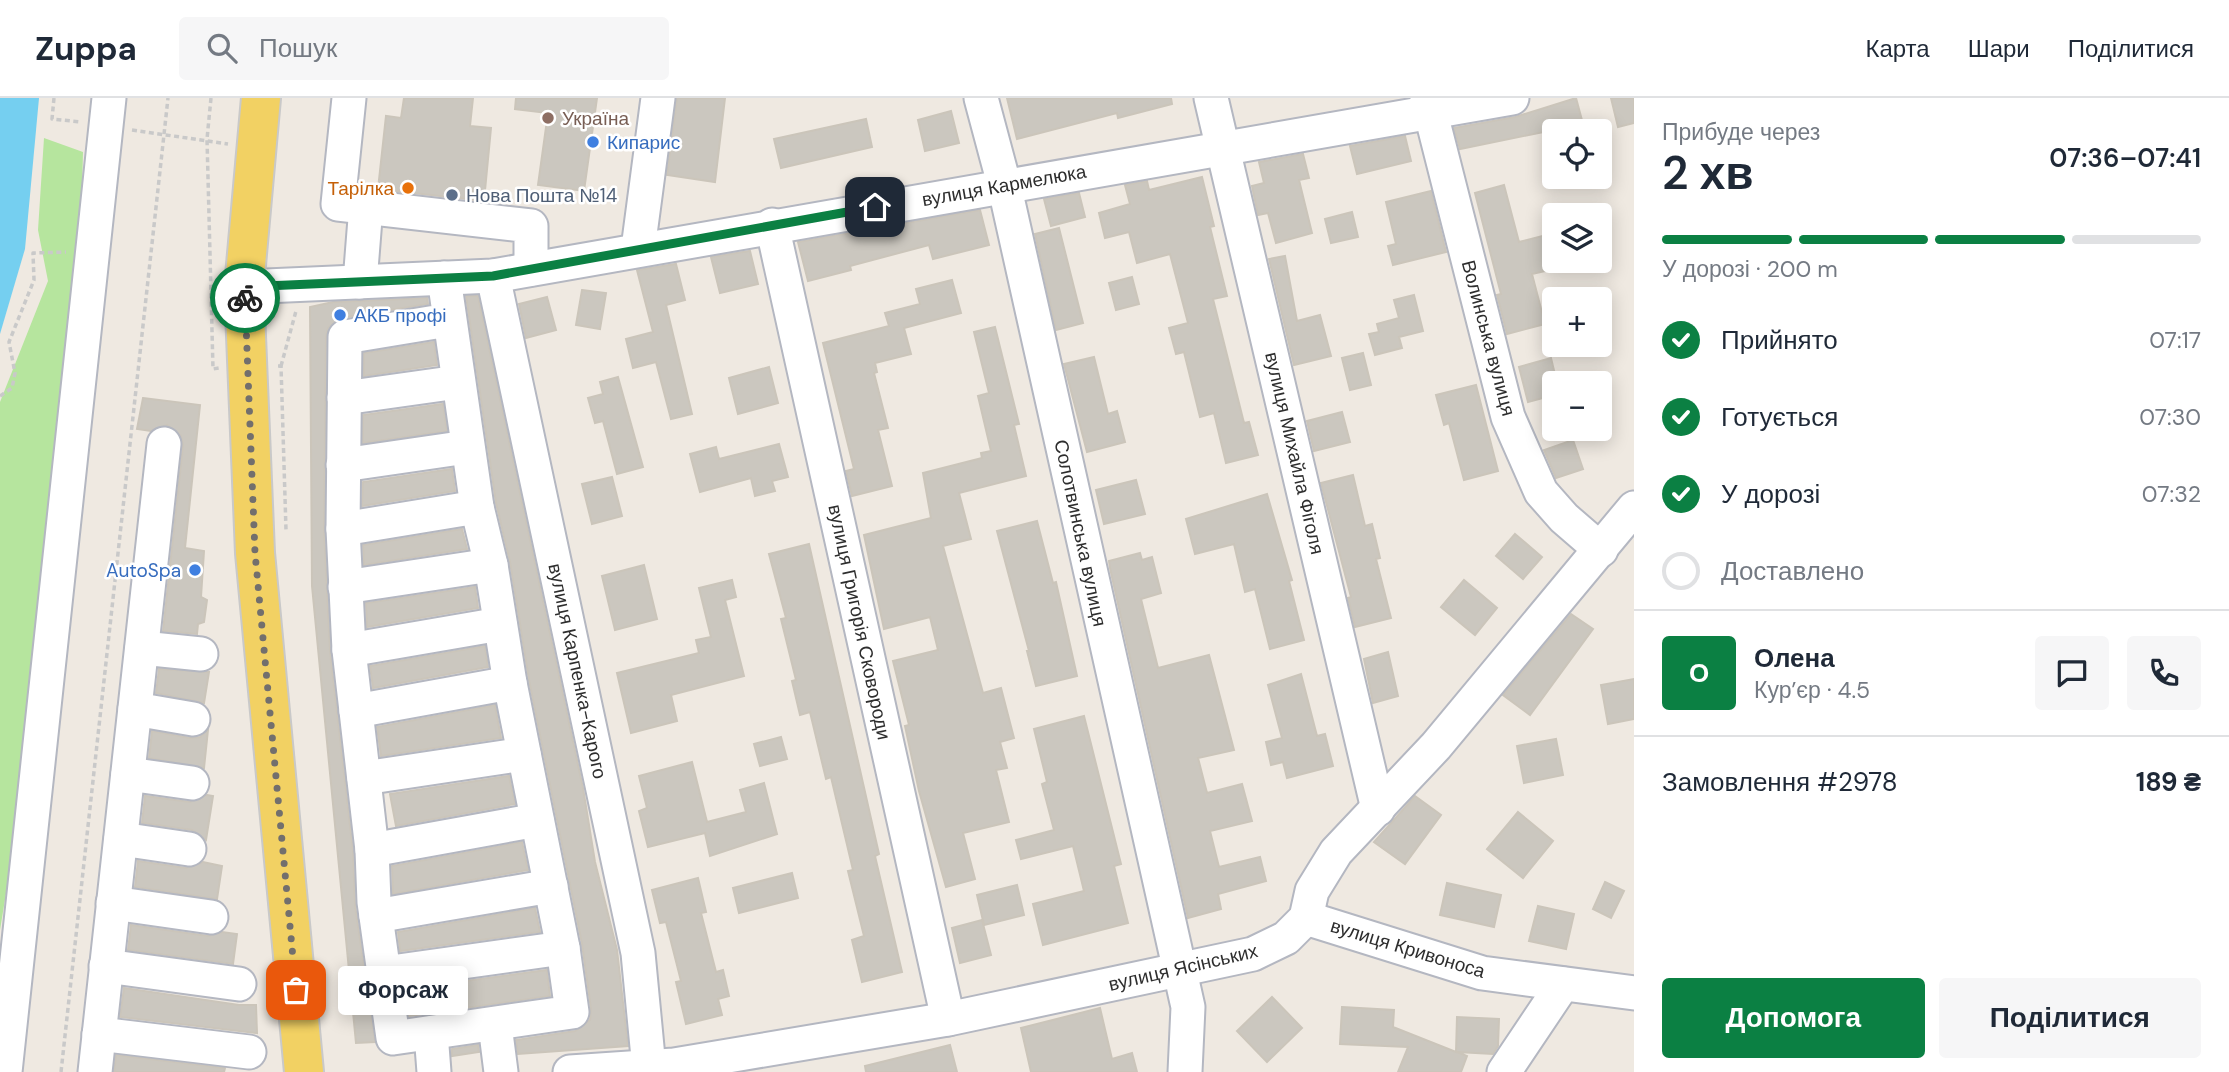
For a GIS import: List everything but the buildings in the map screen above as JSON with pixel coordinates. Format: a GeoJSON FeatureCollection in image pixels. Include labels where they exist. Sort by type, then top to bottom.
{"type":"FeatureCollection","features":[{"type":"Feature","properties":{"kind":"main road"},"geometry":{"type":"LineString","coordinates":[[261,98],[244,287],[255,553],[303,1072]]}},
{"type":"Feature","properties":{"kind":"street"},"geometry":{"type":"LineString","coordinates":[[349,98],[338,204],[531,226],[531,269]]}},
{"type":"Feature","properties":{"kind":"street"},"geometry":{"type":"LineString","coordinates":[[638,249],[659,98]]}},
{"type":"Feature","properties":{"kind":"street","name":"Солотвинська вулиця"},"geometry":{"type":"LineString","coordinates":[[981,98],[1004,184],[1189,1020],[1185,1072]]}},
{"type":"Feature","properties":{"kind":"street","name":"вулиця Михайла Фіголя"},"geometry":{"type":"LineString","coordinates":[[1211,98],[1378,809]]}},
{"type":"Feature","properties":{"kind":"street","name":"вулиця Кармелюка"},"geometry":{"type":"LineString","coordinates":[[244,287],[493,276],[1004,184],[1225,149],[1429,105],[1513,98]]}},
{"type":"Feature","properties":{"kind":"street","name":"Волинська вулиця"},"geometry":{"type":"LineString","coordinates":[[1429,105],[1508,417],[1541,492],[1564,518],[1622,533]]}},
{"type":"Feature","properties":{"kind":"street"},"geometry":{"type":"LineString","coordinates":[[5,1072],[99,110]]}},
{"type":"Feature","properties":{"kind":"street"},"geometry":{"type":"LineString","coordinates":[[360,282],[366,206]]}},
{"type":"Feature","properties":{"kind":"street","name":"вулиця Григорія Сковороди"},"geometry":{"type":"LineString","coordinates":[[772,225],[948,1019]]}},
{"type":"Feature","properties":{"kind":"street","name":"вулиця Карпенка-Карого"},"geometry":{"type":"LineString","coordinates":[[493,276],[638,953],[666,1068]]}},
{"type":"Feature","properties":{"kind":"street"},"geometry":{"type":"LineString","coordinates":[[444,278],[477,507],[491,565],[510,683],[563,948],[572,1012],[393,1038],[376,916],[372,850],[349,650],[343,529],[345,337],[448,320]]}},
{"type":"Feature","properties":{"kind":"street"},"geometry":{"type":"LineString","coordinates":[[344,398],[457,382]]}},
{"type":"Feature","properties":{"kind":"street"},"geometry":{"type":"LineString","coordinates":[[95,1072],[164,444]]}},
{"type":"Feature","properties":{"kind":"street"},"geometry":{"type":"LineString","coordinates":[[343,465],[467,447]]}},
{"type":"Feature","properties":{"kind":"street"},"geometry":{"type":"LineString","coordinates":[[343,529],[477,507]]}},
{"type":"Feature","properties":{"kind":"street"},"geometry":{"type":"LineString","coordinates":[[1307,918],[1312,891],[1336,852],[1436,746],[1622,533]]}},
{"type":"Feature","properties":{"kind":"street"},"geometry":{"type":"LineString","coordinates":[[345,587],[491,565]]}},
{"type":"Feature","properties":{"kind":"street"},"geometry":{"type":"LineString","coordinates":[[349,650],[500,624]]}},
{"type":"Feature","properties":{"kind":"street"},"geometry":{"type":"LineString","coordinates":[[142,648],[201,654]]}},
{"type":"Feature","properties":{"kind":"street"},"geometry":{"type":"LineString","coordinates":[[356,711],[510,683]]}},
{"type":"Feature","properties":{"kind":"street"},"geometry":{"type":"LineString","coordinates":[[135,709],[193,719]]}},
{"type":"Feature","properties":{"kind":"street"},"geometry":{"type":"LineString","coordinates":[[364,778],[524,754]]}},
{"type":"Feature","properties":{"kind":"street"},"geometry":{"type":"LineString","coordinates":[[128,774],[192,783]]}},
{"type":"Feature","properties":{"kind":"street"},"geometry":{"type":"LineString","coordinates":[[372,850],[537,820]]}},
{"type":"Feature","properties":{"kind":"street"},"geometry":{"type":"LineString","coordinates":[[121,839],[189,849]]}},
{"type":"Feature","properties":{"kind":"street"},"geometry":{"type":"LineString","coordinates":[[376,916],[551,886]]}},
{"type":"Feature","properties":{"kind":"street"},"geometry":{"type":"LineString","coordinates":[[113,903],[211,917]]}},
{"type":"Feature","properties":{"kind":"street","name":"вулиця Ясінських"},"geometry":{"type":"LineString","coordinates":[[570,1072],[666,1068],[948,1019],[1253,954],[1286,937],[1307,918]]}},
{"type":"Feature","properties":{"kind":"street","name":"вулиця Кривоноса"},"geometry":{"type":"LineString","coordinates":[[1307,918],[1482,973],[1634,993]]}},
{"type":"Feature","properties":{"kind":"street"},"geometry":{"type":"LineString","coordinates":[[384,972],[563,948]]}},
{"type":"Feature","properties":{"kind":"street"},"geometry":{"type":"LineString","coordinates":[[106,966],[239,984]]}},
{"type":"Feature","properties":{"kind":"street"},"geometry":{"type":"LineString","coordinates":[[1504,1072],[1563,984]]}},
{"type":"Feature","properties":{"kind":"street"},"geometry":{"type":"LineString","coordinates":[[495,1025],[500,1072]]}},
{"type":"Feature","properties":{"kind":"street"},"geometry":{"type":"LineString","coordinates":[[431,1033],[434,1072]]}},
{"type":"Feature","properties":{"kind":"street"},"geometry":{"type":"LineString","coordinates":[[99,1034],[249,1052]]}},
{"type":"Feature","properties":{"kind":"path"},"geometry":{"type":"LineString","coordinates":[[54,98],[51,119],[99,110]]}},
{"type":"Feature","properties":{"kind":"path"},"geometry":{"type":"LineString","coordinates":[[61,1072],[168,98]]}},
{"type":"Feature","properties":{"kind":"path"},"geometry":{"type":"LineString","coordinates":[[137,131],[207,139]]}},
{"type":"Feature","properties":{"kind":"path"},"geometry":{"type":"LineString","coordinates":[[0,396],[12,388],[15,373],[9,342],[34,280],[33,254],[68,252]]}},
{"type":"Feature","properties":{"kind":"green space"},"geometry":{"type":"Polygon","coordinates":[[[44,138],[83,152],[81,230],[15,839],[0,930],[0,402],[48,281],[38,230],[44,138]]]}},
{"type":"Feature","properties":{"kind":"water"},"geometry":{"type":"Polygon","coordinates":[[[0,98],[39,98],[25,249],[0,334],[0,98]]]}},
{"type":"Feature","properties":{"kind":"way so far"},"geometry":{"type":"LineString","coordinates":[[245,298],[255,553],[296,990]]}},
{"type":"Feature","properties":{"kind":"place","name":"Україна"},"geometry":{"type":"Point","coordinates":[548,118]}},
{"type":"Feature","properties":{"kind":"place","name":"Кипарис"},"geometry":{"type":"Point","coordinates":[593,142]}},
{"type":"Feature","properties":{"kind":"place","name":"Тарілка"},"geometry":{"type":"Point","coordinates":[408,188]}},
{"type":"Feature","properties":{"kind":"place","name":"Нова Пошта №14"},"geometry":{"type":"Point","coordinates":[452,195]}},
{"type":"Feature","properties":{"kind":"place","name":"АКБ профі"},"geometry":{"type":"Point","coordinates":[340,315]}},
{"type":"Feature","properties":{"kind":"place","name":"AutoSpa"},"geometry":{"type":"Point","coordinates":[195,570]}},
{"type":"Feature","properties":{"kind":"place","name":"Форсаж"},"geometry":{"type":"Point","coordinates":[296,990]}},
{"type":"Feature","properties":{"kind":"route"},"geometry":{"type":"LineString","coordinates":[[245,298],[244,287],[493,276],[875,207]]}}]}
